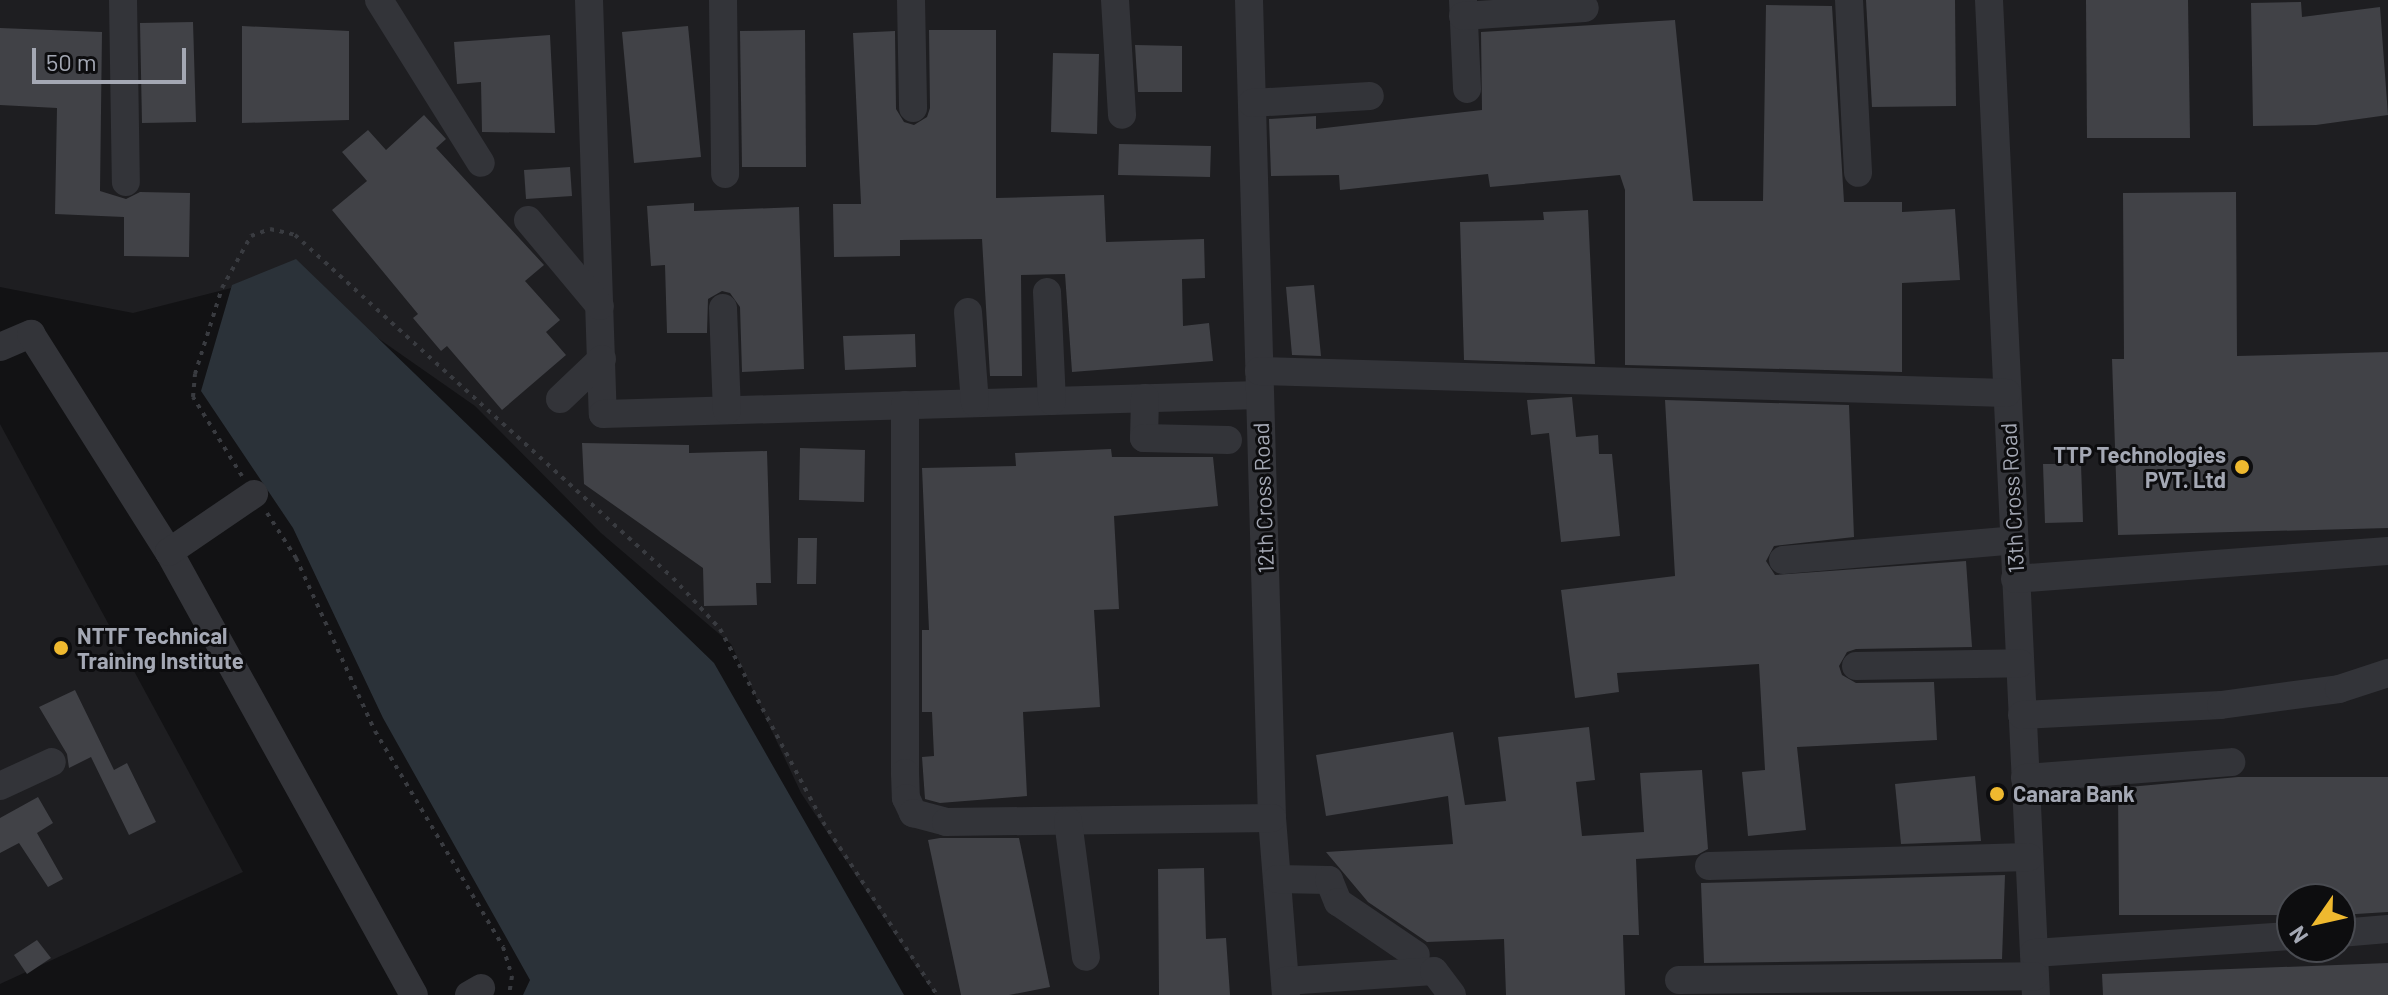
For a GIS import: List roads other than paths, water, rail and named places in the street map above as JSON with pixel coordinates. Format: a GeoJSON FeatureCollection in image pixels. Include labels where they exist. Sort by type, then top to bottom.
{"type":"FeatureCollection","features":[{"type":"Feature","properties":{"kind":"street"},"geometry":{"type":"LineString","coordinates":[[123,0],[126,182]]}},
{"type":"Feature","properties":{"kind":"street"},"geometry":{"type":"LineString","coordinates":[[379,0],[481,163]]}},
{"type":"Feature","properties":{"kind":"street"},"geometry":{"type":"LineString","coordinates":[[589,0],[603,414],[1145,398],[1260,383],[2007,393]]}},
{"type":"Feature","properties":{"kind":"street"},"geometry":{"type":"LineString","coordinates":[[723,0],[725,174]]}},
{"type":"Feature","properties":{"kind":"street"},"geometry":{"type":"LineString","coordinates":[[911,0],[913,108]]}},
{"type":"Feature","properties":{"kind":"street"},"geometry":{"type":"LineString","coordinates":[[1115,0],[1122,115]]}},
{"type":"Feature","properties":{"kind":"street","name":"12th Cross Road"},"geometry":{"type":"LineString","coordinates":[[1249,0],[1272,818],[1285,988]]}},
{"type":"Feature","properties":{"kind":"street"},"geometry":{"type":"LineString","coordinates":[[1849,0],[1858,173]]}},
{"type":"Feature","properties":{"kind":"street","name":"13th Cross Road"},"geometry":{"type":"LineString","coordinates":[[1989,0],[2035,975]]}},
{"type":"Feature","properties":{"kind":"street"},"geometry":{"type":"LineString","coordinates":[[1467,89],[1463,8],[1585,8]]}},
{"type":"Feature","properties":{"kind":"street"},"geometry":{"type":"LineString","coordinates":[[1252,103],[1370,96]]}},
{"type":"Feature","properties":{"kind":"street"},"geometry":{"type":"LineString","coordinates":[[528,220],[600,306]]}},
{"type":"Feature","properties":{"kind":"street"},"geometry":{"type":"LineString","coordinates":[[1047,292],[1052,401]]}},
{"type":"Feature","properties":{"kind":"street"},"geometry":{"type":"LineString","coordinates":[[723,308],[727,410]]}},
{"type":"Feature","properties":{"kind":"street"},"geometry":{"type":"LineString","coordinates":[[968,312],[975,403]]}},
{"type":"Feature","properties":{"kind":"street"},"geometry":{"type":"LineString","coordinates":[[0,347],[31,334],[169,552],[414,995]]}},
{"type":"Feature","properties":{"kind":"street"},"geometry":{"type":"LineString","coordinates":[[560,399],[602,359]]}},
{"type":"Feature","properties":{"kind":"street"},"geometry":{"type":"LineString","coordinates":[[1145,398],[1144,438],[1228,440]]}},
{"type":"Feature","properties":{"kind":"street"},"geometry":{"type":"LineString","coordinates":[[905,405],[906,798],[913,813],[928,821],[1272,818]]}},
{"type":"Feature","properties":{"kind":"street"},"geometry":{"type":"LineString","coordinates":[[169,552],[254,494]]}},
{"type":"Feature","properties":{"kind":"street"},"geometry":{"type":"LineString","coordinates":[[1783,560],[2014,540]]}},
{"type":"Feature","properties":{"kind":"street"},"geometry":{"type":"LineString","coordinates":[[2015,579],[2388,551]]}},
{"type":"Feature","properties":{"kind":"street"},"geometry":{"type":"LineString","coordinates":[[1856,666],[2020,663]]}},
{"type":"Feature","properties":{"kind":"street"},"geometry":{"type":"LineString","coordinates":[[2022,715],[2221,705],[2339,689],[2388,673]]}},
{"type":"Feature","properties":{"kind":"street"},"geometry":{"type":"LineString","coordinates":[[0,786],[52,762]]}},
{"type":"Feature","properties":{"kind":"street"},"geometry":{"type":"LineString","coordinates":[[2025,778],[2231,762]]}},
{"type":"Feature","properties":{"kind":"street"},"geometry":{"type":"LineString","coordinates":[[1068,821],[1086,957]]}},
{"type":"Feature","properties":{"kind":"street"},"geometry":{"type":"LineString","coordinates":[[1709,866],[2029,857]]}},
{"type":"Feature","properties":{"kind":"street"},"geometry":{"type":"LineString","coordinates":[[1277,879],[1329,880],[1338,902],[1416,955]]}},
{"type":"Feature","properties":{"kind":"street"},"geometry":{"type":"LineString","coordinates":[[2356,932],[2388,929]]}},
{"type":"Feature","properties":{"kind":"street"},"geometry":{"type":"LineString","coordinates":[[1679,980],[2035,975],[2276,938]]}},
{"type":"Feature","properties":{"kind":"street"},"geometry":{"type":"LineString","coordinates":[[1285,988],[1434,971],[1452,995]]}},
{"type":"Feature","properties":{"kind":"place","name":"TTP Technologies PVT. Ltd"},"geometry":{"type":"Point","coordinates":[2242,467]}},
{"type":"Feature","properties":{"kind":"place","name":"NTTF Technical Training Institute"},"geometry":{"type":"Point","coordinates":[61,648]}},
{"type":"Feature","properties":{"kind":"place","name":"Canara Bank"},"geometry":{"type":"Point","coordinates":[1997,794]}}]}
